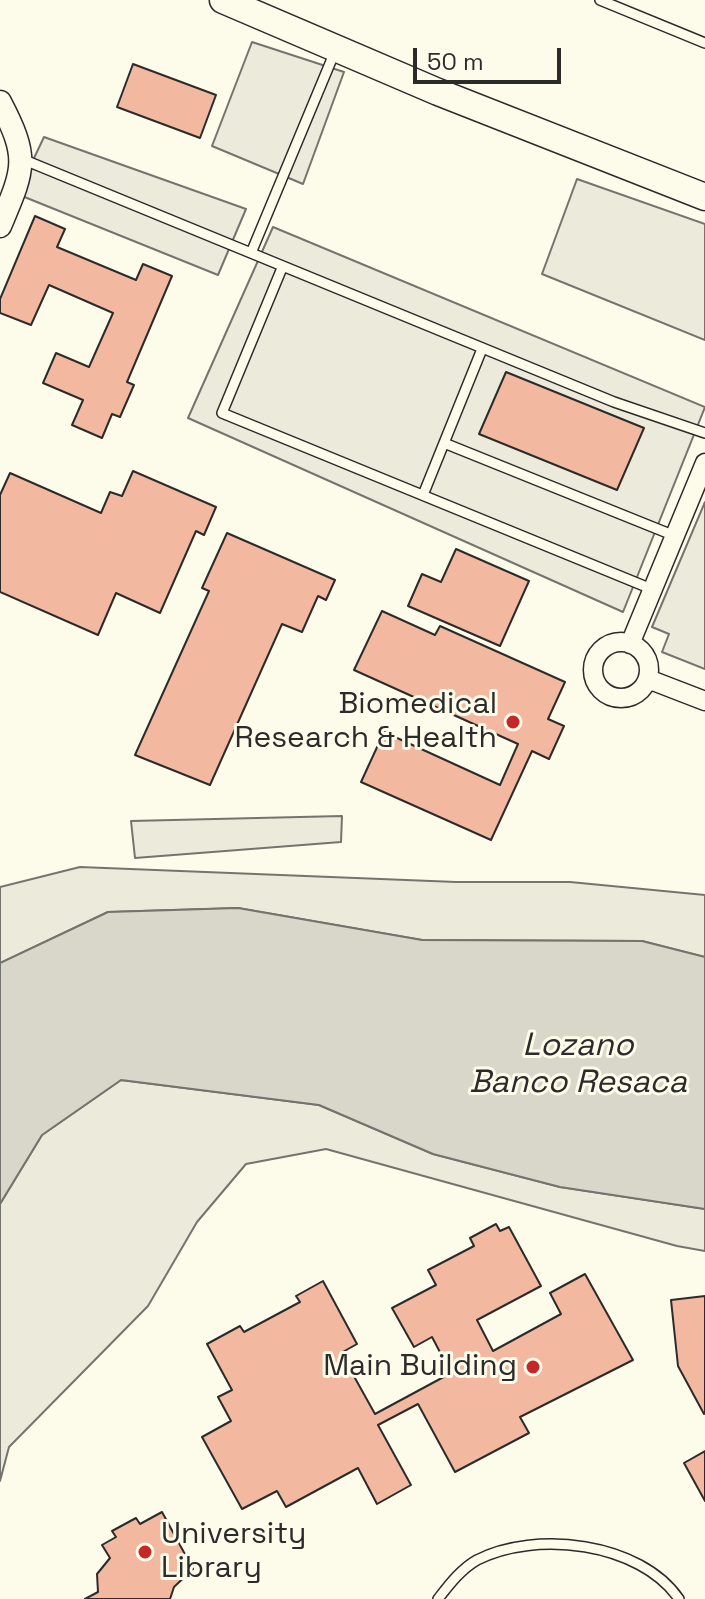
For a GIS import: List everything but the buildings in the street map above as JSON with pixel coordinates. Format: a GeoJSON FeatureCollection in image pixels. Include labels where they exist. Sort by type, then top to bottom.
{"type":"FeatureCollection","features":[{"type":"Feature","properties":{"kind":"main road"},"geometry":{"type":"LineString","coordinates":[[223,0],[337,46],[438,92],[705,197]]}},
{"type":"Feature","properties":{"kind":"street"},"geometry":{"type":"LineString","coordinates":[[0,102],[14,128],[22,159],[21,176],[0,226]]}},
{"type":"Feature","properties":{"kind":"street"},"geometry":{"type":"LineString","coordinates":[[630,644],[677,537],[705,463]]}},
{"type":"Feature","properties":{"kind":"street"},"geometry":{"type":"LineString","coordinates":[[613,643],[630,644],[646,658],[648,679],[644,687],[630,697],[612,697],[598,687],[593,670],[598,653],[613,643]]}},
{"type":"Feature","properties":{"kind":"street"},"geometry":{"type":"LineString","coordinates":[[648,679],[705,701]]}},
{"type":"Feature","properties":{"kind":"lane"},"geometry":{"type":"LineString","coordinates":[[600,0],[705,43]]}},
{"type":"Feature","properties":{"kind":"lane"},"geometry":{"type":"LineString","coordinates":[[251,253],[337,46]]}},
{"type":"Feature","properties":{"kind":"lane"},"geometry":{"type":"LineString","coordinates":[[22,159],[614,402],[705,433]]}},
{"type":"Feature","properties":{"kind":"lane"},"geometry":{"type":"LineString","coordinates":[[282,268],[222,413],[654,590]]}},
{"type":"Feature","properties":{"kind":"lane"},"geometry":{"type":"LineString","coordinates":[[423,495],[482,349]]}},
{"type":"Feature","properties":{"kind":"lane"},"geometry":{"type":"LineString","coordinates":[[444,443],[677,537]]}},
{"type":"Feature","properties":{"kind":"lane"},"geometry":{"type":"LineString","coordinates":[[438,1599],[476,1561],[513,1547],[551,1542],[580,1545],[619,1557],[651,1573],[679,1599]]}},
{"type":"Feature","properties":{"kind":"shaded area"},"geometry":{"type":"Polygon","coordinates":[[[252,42],[344,72],[303,184],[212,146],[252,42]]]}},
{"type":"Feature","properties":{"kind":"shaded area"},"geometry":{"type":"Polygon","coordinates":[[[44,137],[246,209],[218,275],[17,194],[44,137]]]}},
{"type":"Feature","properties":{"kind":"shaded area"},"geometry":{"type":"Polygon","coordinates":[[[577,179],[705,224],[705,340],[542,274],[577,179]]]}},
{"type":"Feature","properties":{"kind":"shaded area"},"geometry":{"type":"Polygon","coordinates":[[[273,227],[705,407],[623,612],[188,418],[273,227]]]}},
{"type":"Feature","properties":{"kind":"shaded area"},"geometry":{"type":"Polygon","coordinates":[[[705,502],[705,669],[662,652],[669,634],[652,627],[705,502]]]}},
{"type":"Feature","properties":{"kind":"shaded area"},"geometry":{"type":"Polygon","coordinates":[[[342,816],[341,842],[135,858],[131,821],[342,816]]]}},
{"type":"Feature","properties":{"kind":"shaded area"},"geometry":{"type":"Polygon","coordinates":[[[80,867],[456,882],[570,882],[705,895],[705,957],[642,941],[422,940],[238,908],[108,912],[0,963],[0,887],[80,867]]]}},
{"type":"Feature","properties":{"kind":"shaded area"},"geometry":{"type":"Polygon","coordinates":[[[121,1080],[319,1105],[433,1154],[560,1187],[705,1209],[705,1251],[677,1246],[326,1149],[246,1164],[197,1222],[148,1306],[9,1447],[0,1481],[0,1204],[42,1135],[121,1080]]]}},
{"type":"Feature","properties":{"kind":"water","name":"Lozano Banco Resaca"},"geometry":{"type":"Polygon","coordinates":[[[238,908],[422,940],[642,941],[705,957],[705,1209],[560,1187],[433,1154],[319,1105],[121,1080],[42,1135],[0,1204],[0,963],[108,912],[238,908]]]}},
{"type":"Feature","properties":{"kind":"place","name":"Biomedical Research & Health"},"geometry":{"type":"Point","coordinates":[513,722]}},
{"type":"Feature","properties":{"kind":"place","name":"Main Building"},"geometry":{"type":"Point","coordinates":[533,1367]}},
{"type":"Feature","properties":{"kind":"place","name":"University Library"},"geometry":{"type":"Point","coordinates":[145,1552]}}]}
